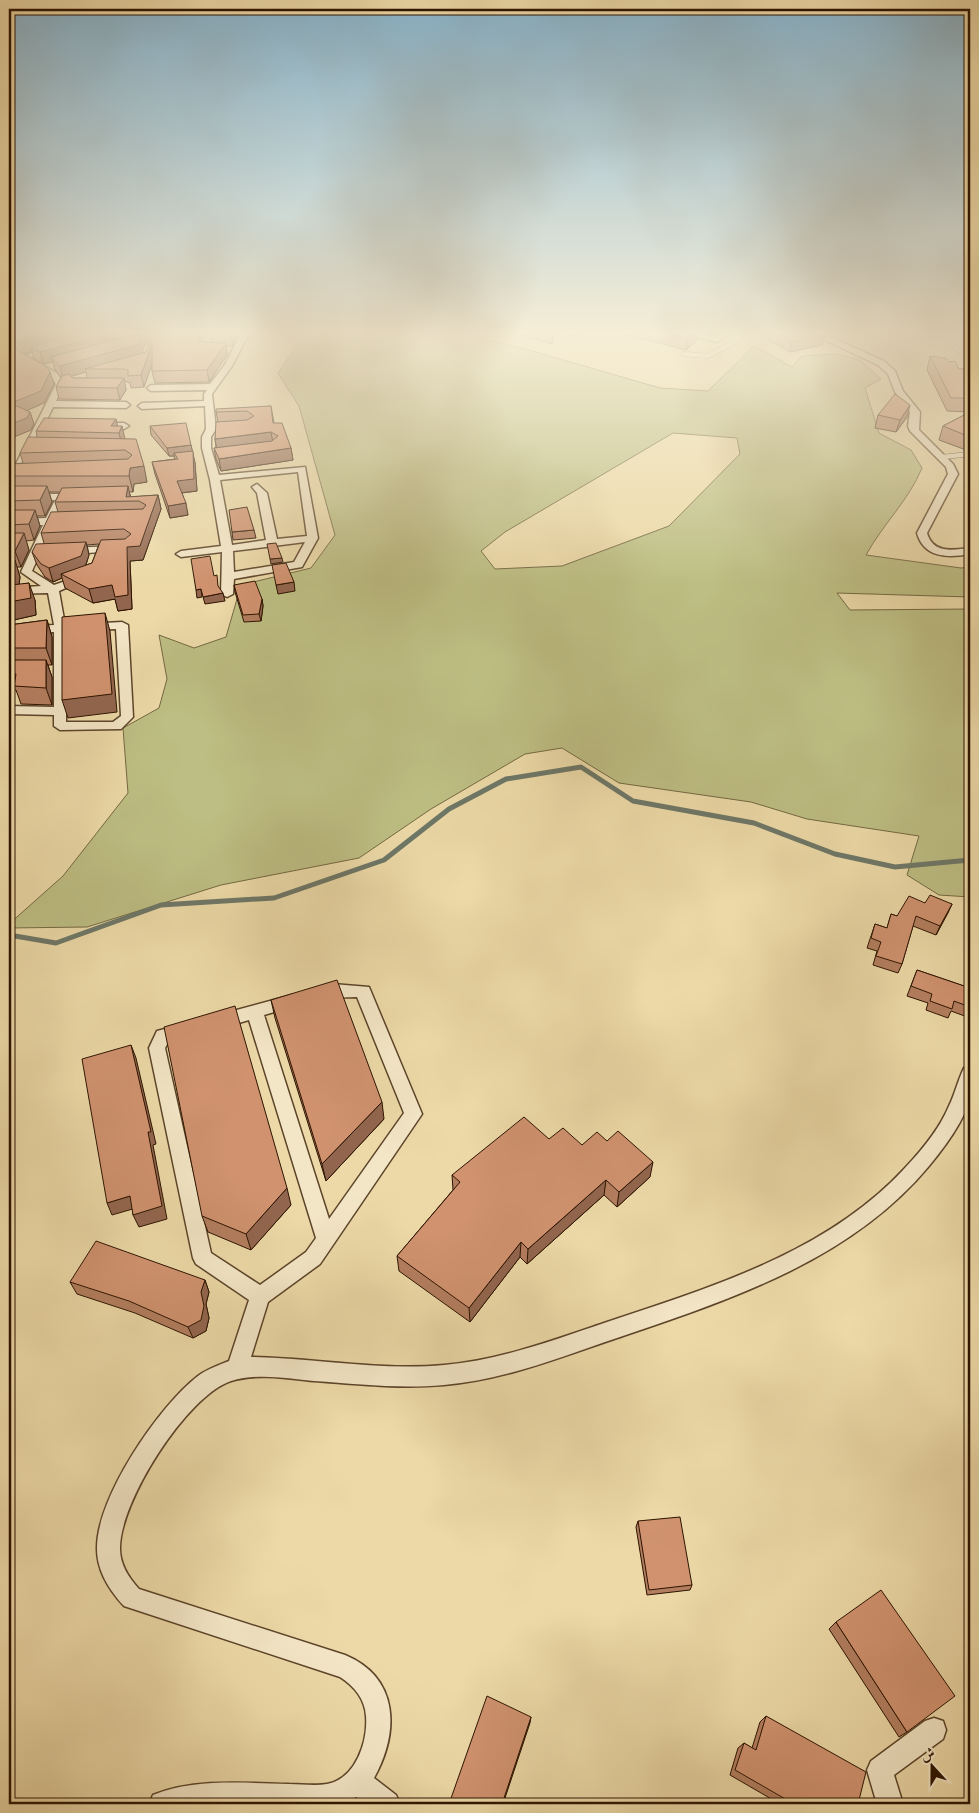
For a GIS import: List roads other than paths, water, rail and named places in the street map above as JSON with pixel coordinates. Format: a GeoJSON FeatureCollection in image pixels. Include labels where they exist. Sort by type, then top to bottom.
{"type":"FeatureCollection","features":[{"type":"Feature","properties":{"kind":"street"},"geometry":{"type":"LineString","coordinates":[[17,475],[34,448],[45,425],[46,415]]}},
{"type":"Feature","properties":{"kind":"street"},"geometry":{"type":"LineString","coordinates":[[214,415],[216,429],[206,440],[208,456],[215,478],[227,549],[229,576],[227,594]]}},
{"type":"Feature","properties":{"kind":"street"},"geometry":{"type":"LineString","coordinates":[[915,415],[913,426],[915,431],[943,458],[950,466],[953,474],[922,533],[923,542],[928,547],[943,553],[970,551]]}},
{"type":"Feature","properties":{"kind":"street"},"geometry":{"type":"LineString","coordinates":[[87,426],[124,426]]}},
{"type":"Feature","properties":{"kind":"street"},"geometry":{"type":"LineString","coordinates":[[215,478],[302,469],[314,538],[298,565],[229,576]]}},
{"type":"Feature","properties":{"kind":"street"},"geometry":{"type":"LineString","coordinates":[[257,487],[262,492],[272,542]]}},
{"type":"Feature","properties":{"kind":"street"},"geometry":{"type":"LineString","coordinates":[[9,498],[55,494],[90,496]]}},
{"type":"Feature","properties":{"kind":"street"},"geometry":{"type":"LineString","coordinates":[[53,589],[22,572],[44,550],[55,494]]}},
{"type":"Feature","properties":{"kind":"street"},"geometry":{"type":"LineString","coordinates":[[9,522],[78,521]]}},
{"type":"Feature","properties":{"kind":"street"},"geometry":{"type":"LineString","coordinates":[[181,554],[314,538]]}},
{"type":"Feature","properties":{"kind":"street"},"geometry":{"type":"LineString","coordinates":[[24,545],[44,550],[128,548]]}},
{"type":"Feature","properties":{"kind":"street"},"geometry":{"type":"LineString","coordinates":[[9,591],[53,589],[81,579],[94,565],[98,550]]}},
{"type":"Feature","properties":{"kind":"street"},"geometry":{"type":"LineString","coordinates":[[9,631],[60,628],[122,625],[127,717],[116,726],[60,726],[56,671],[60,628],[53,589]]}},
{"type":"Feature","properties":{"kind":"street"},"geometry":{"type":"LineString","coordinates":[[9,710],[60,711]]}},
{"type":"Feature","properties":{"kind":"street"},"geometry":{"type":"LineString","coordinates":[[237,1368],[260,1296],[313,1258],[413,1114],[363,991],[333,990],[163,1036],[157,1048],[202,1258],[260,1296]]}},
{"type":"Feature","properties":{"kind":"street"},"geometry":{"type":"LineString","coordinates":[[255,1012],[326,1239]]}},
{"type":"Feature","properties":{"kind":"street"},"geometry":{"type":"LineString","coordinates":[[162,1804],[213,1796],[327,1798],[342,1792],[356,1781],[370,1762],[377,1739],[379,1716],[373,1694],[361,1677],[345,1667],[132,1598],[122,1589],[110,1564],[108,1549],[112,1518],[146,1454],[188,1400],[205,1383],[237,1368],[261,1367],[393,1377],[469,1372],[518,1362],[734,1288],[771,1272],[821,1244],[892,1192],[927,1157],[946,1133],[959,1107],[970,1073]]}},
{"type":"Feature","properties":{"kind":"street"},"geometry":{"type":"LineString","coordinates":[[890,1804],[880,1770],[934,1730]]}},
{"type":"Feature","properties":{"kind":"street"},"geometry":{"type":"LineString","coordinates":[[356,1781],[387,1804]]}},
{"type":"Feature","properties":{"kind":"lane"},"geometry":{"type":"LineString","coordinates":[[943,458],[970,454]]}},
{"type":"Feature","properties":{"kind":"waterway"},"geometry":{"type":"LineString","coordinates":[[9,935],[56,943],[161,905],[274,898],[384,860],[449,809],[506,779],[581,767],[633,801],[754,823],[835,854],[895,867],[970,860]]}}]}
